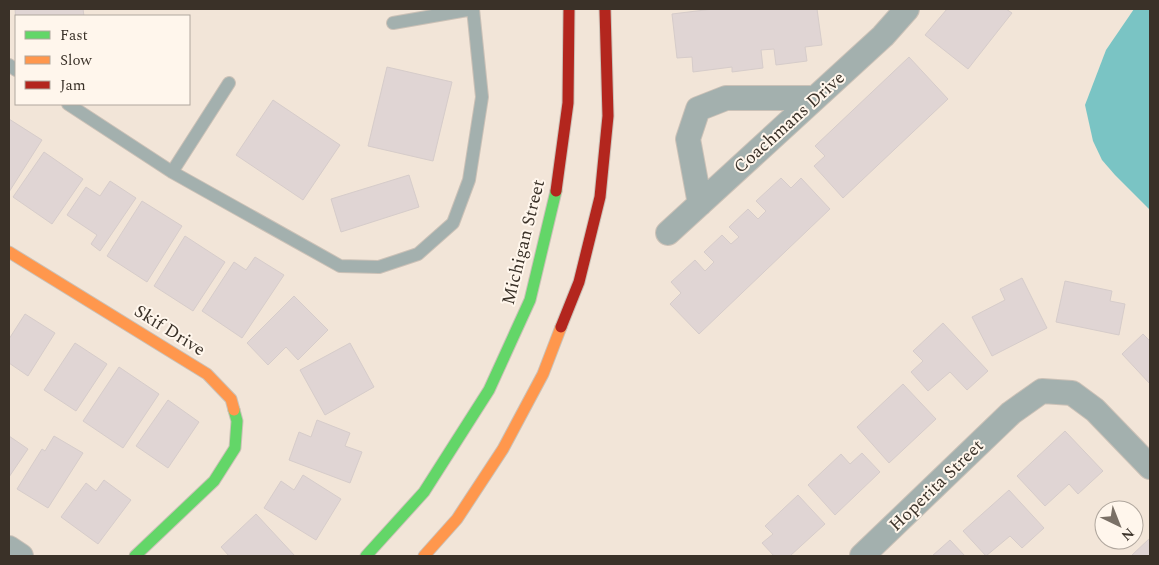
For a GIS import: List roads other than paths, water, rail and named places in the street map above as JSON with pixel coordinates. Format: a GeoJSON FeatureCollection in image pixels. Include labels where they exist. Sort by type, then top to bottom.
{"type":"FeatureCollection","features":[{"type":"Feature","properties":{"kind":"street","name":"Michigan Street"},"geometry":{"type":"LineString","coordinates":[[366,556],[424,492],[489,390],[530,300],[555,197],[568,103],[569,9]]}},
{"type":"Feature","properties":{"kind":"street"},"geometry":{"type":"LineString","coordinates":[[424,556],[457,520],[503,449],[543,374],[579,282],[600,197],[608,116],[608,41],[605,9]]}},
{"type":"Feature","properties":{"kind":"street","name":"Coachmans Drive"},"geometry":{"type":"LineString","coordinates":[[668,233],[883,36],[907,9]]}},
{"type":"Feature","properties":{"kind":"street"},"geometry":{"type":"LineString","coordinates":[[700,204],[688,138],[698,109],[726,98],[815,98]]}},
{"type":"Feature","properties":{"kind":"street","name":"Skif Drive"},"geometry":{"type":"LineString","coordinates":[[9,252],[207,374],[231,399],[237,421],[235,448],[214,481],[135,556]]}},
{"type":"Feature","properties":{"kind":"street","name":"Hoperita Street"},"geometry":{"type":"LineString","coordinates":[[862,556],[1011,413],[1042,391],[1072,394],[1095,410],[1150,467]]}},
{"type":"Feature","properties":{"kind":"street"},"geometry":{"type":"LineString","coordinates":[[9,548],[21,556]]}},
{"type":"Feature","properties":{"kind":"lane"},"geometry":{"type":"LineString","coordinates":[[70,105],[172,172],[340,266],[379,267],[418,254],[453,223],[469,180],[482,97],[473,9],[393,23]]}},
{"type":"Feature","properties":{"kind":"lane"},"geometry":{"type":"LineString","coordinates":[[172,172],[229,83]]}},
{"type":"Feature","properties":{"kind":"water"},"geometry":{"type":"Polygon","coordinates":[[[1134,9],[1150,9],[1150,210],[1102,160],[1093,141],[1085,105],[1106,50],[1134,9]]]}}]}
